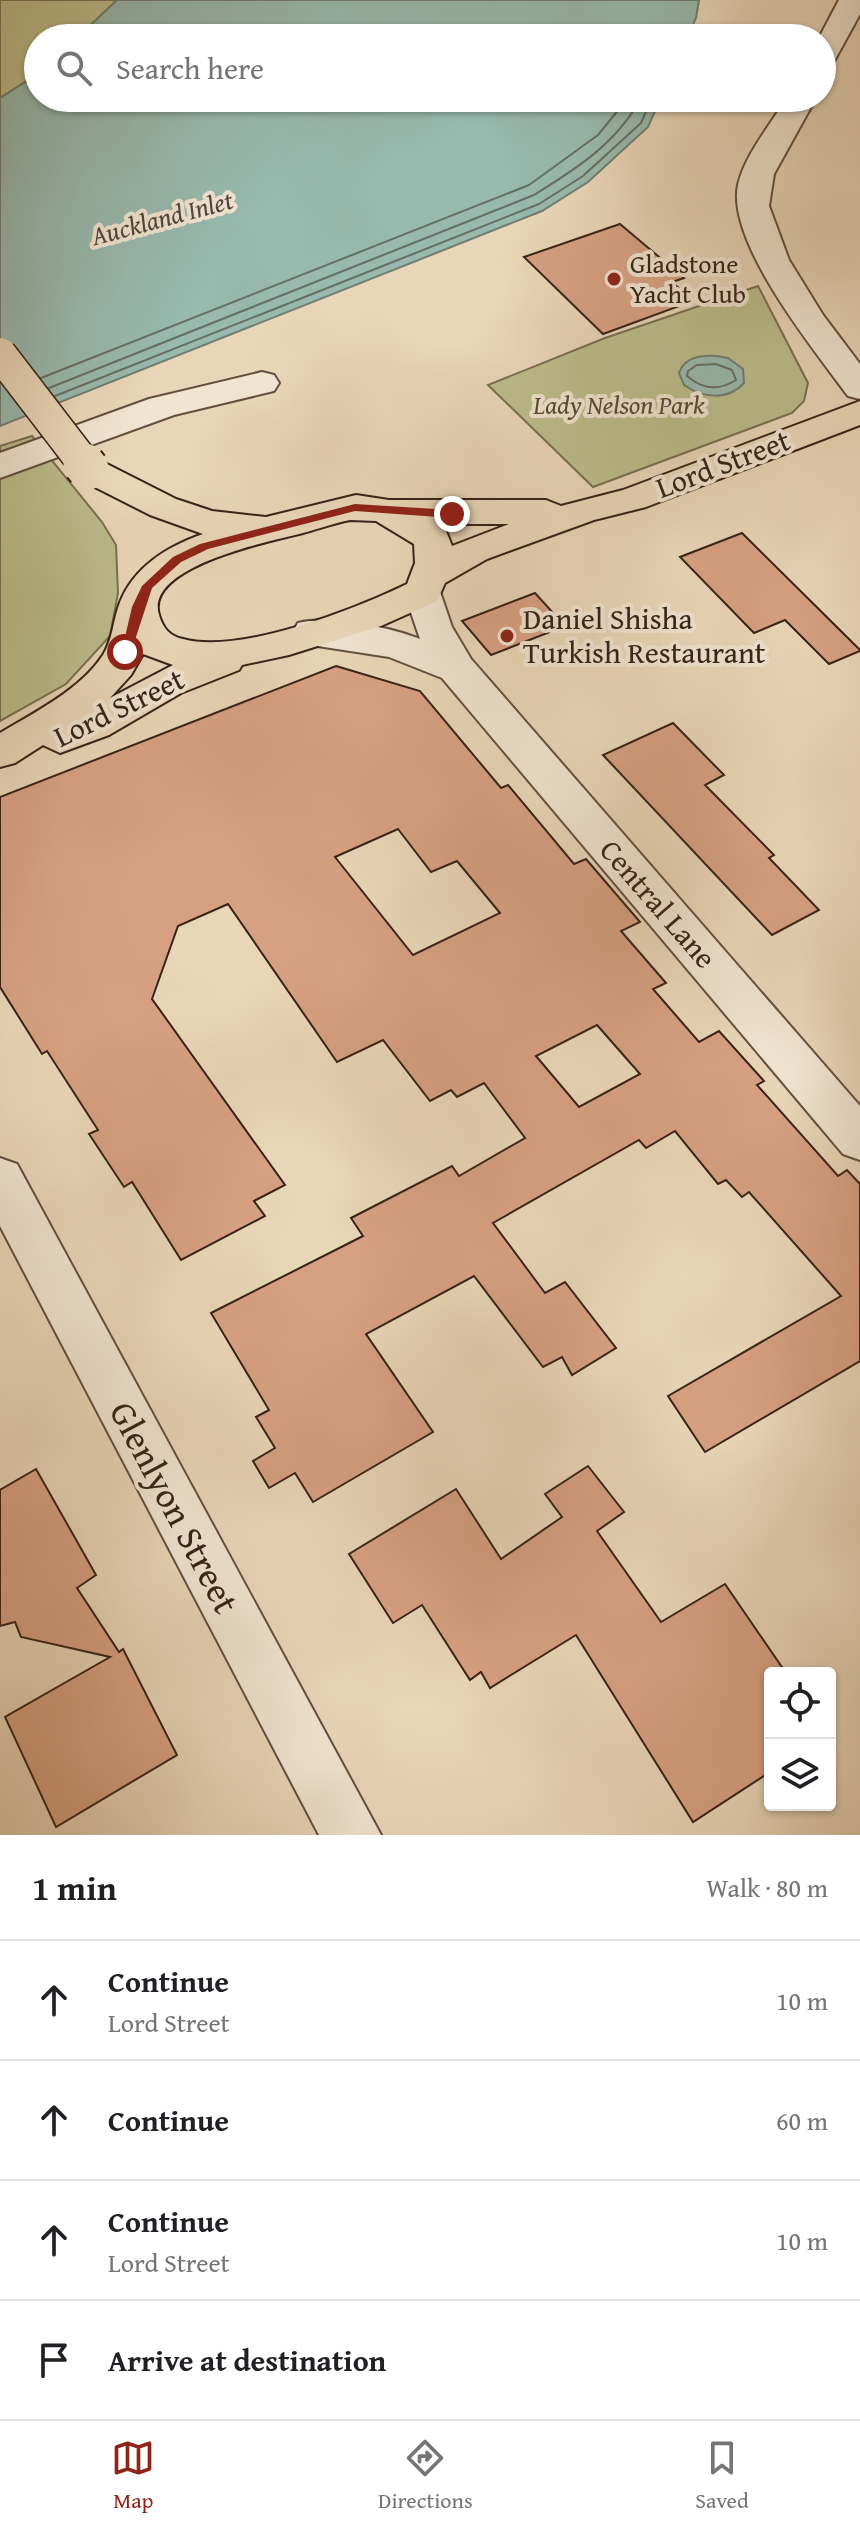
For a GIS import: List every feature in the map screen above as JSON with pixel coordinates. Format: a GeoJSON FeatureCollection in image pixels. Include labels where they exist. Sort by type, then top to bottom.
{"type":"FeatureCollection","features":[{"type":"Feature","properties":{"kind":"main road"},"geometry":{"type":"LineString","coordinates":[[0,354],[88,469],[163,507],[208,523],[275,528]]}},
{"type":"Feature","properties":{"kind":"main road","name":"Lord Street"},"geometry":{"type":"LineString","coordinates":[[0,760],[95,725],[167,683],[238,654],[395,607],[474,550],[584,511],[633,499],[860,412]]}},
{"type":"Feature","properties":{"kind":"main road","name":"Lord Street"},"geometry":{"type":"LineString","coordinates":[[0,752],[90,695],[125,652],[142,596],[152,540],[140,510],[88,469]]}},
{"type":"Feature","properties":{"kind":"main road","name":"Lord Street"},"geometry":{"type":"LineString","coordinates":[[142,596],[177,560],[204,546],[355,507],[452,514],[584,511]]}},
{"type":"Feature","properties":{"kind":"main road"},"geometry":{"type":"LineString","coordinates":[[383,511],[415,523],[433,540],[434,563],[426,584]]}},
{"type":"Feature","properties":{"kind":"main road"},"geometry":{"type":"LineString","coordinates":[[142,596],[143,629],[159,646],[188,657],[238,654]]}},
{"type":"Feature","properties":{"kind":"street"},"geometry":{"type":"LineString","coordinates":[[836,32],[853,0],[860,0]]}},
{"type":"Feature","properties":{"kind":"street"},"geometry":{"type":"LineString","coordinates":[[793,112],[753,187],[757,227],[798,305],[860,388]]}},
{"type":"Feature","properties":{"kind":"street"},"geometry":{"type":"LineString","coordinates":[[0,466],[143,412],[220,390],[262,383]]}},
{"type":"Feature","properties":{"kind":"street","name":"Central Lane"},"geometry":{"type":"LineString","coordinates":[[426,584],[433,627],[456,668],[860,1140]]}},
{"type":"Feature","properties":{"kind":"street","name":"Central Lane"},"geometry":{"type":"LineString","coordinates":[[312,633],[395,644],[456,668]]}},
{"type":"Feature","properties":{"kind":"street","name":"Glenlyon Street"},"geometry":{"type":"LineString","coordinates":[[0,1179],[351,1835]]}},
{"type":"Feature","properties":{"kind":"green space"},"geometry":{"type":"Polygon","coordinates":[[[0,0],[117,0],[92,24],[24,24],[24,83],[0,98],[0,0]]]}},
{"type":"Feature","properties":{"kind":"green space","name":"Lady Nelson Park"},"geometry":{"type":"Polygon","coordinates":[[[758,286],[808,383],[804,401],[792,413],[593,487],[488,385],[605,338],[758,286]]]}},
{"type":"Feature","properties":{"kind":"green space"},"geometry":{"type":"Polygon","coordinates":[[[32,436],[102,522],[116,545],[118,593],[110,636],[66,684],[0,721],[0,446],[32,436]]]}},
{"type":"Feature","properties":{"kind":"water"},"geometry":{"type":"Polygon","coordinates":[[[117,0],[699,0],[693,24],[92,24],[117,0]]]}},
{"type":"Feature","properties":{"kind":"water","name":"Auckland Inlet"},"geometry":{"type":"Polygon","coordinates":[[[24,83],[24,112],[655,112],[648,127],[588,182],[542,211],[0,426],[0,98],[24,83]]]}},
{"type":"Feature","properties":{"kind":"water"},"geometry":{"type":"Polygon","coordinates":[[[699,357],[728,358],[743,369],[744,383],[738,389],[715,396],[699,393],[684,385],[679,373],[685,363],[699,357]]]}},
{"type":"Feature","properties":{"kind":"building","name":"Gladstone Yacht Club"},"geometry":{"type":"Polygon","coordinates":[[[620,224],[684,278],[672,282],[693,301],[603,334],[524,257],[620,224]]]}},
{"type":"Feature","properties":{"kind":"building"},"geometry":{"type":"Polygon","coordinates":[[[742,533],[860,651],[829,664],[785,620],[754,633],[680,557],[742,533]]]}},
{"type":"Feature","properties":{"kind":"building","name":"Daniel Shisha Turkish Restaurant"},"geometry":{"type":"Polygon","coordinates":[[[535,593],[565,626],[491,655],[462,621],[535,593]]]}},
{"type":"Feature","properties":{"kind":"building"},"geometry":{"type":"Polygon","coordinates":[[[336,666],[420,691],[501,788],[508,785],[574,864],[586,859],[640,922],[621,931],[666,983],[653,989],[699,1042],[719,1031],[764,1081],[757,1085],[838,1176],[847,1170],[860,1184],[860,1361],[705,1452],[668,1396],[841,1296],[749,1192],[742,1197],[726,1180],[718,1184],[675,1131],[646,1148],[639,1140],[493,1223],[545,1293],[565,1282],[616,1348],[572,1375],[562,1357],[543,1367],[474,1276],[366,1334],[433,1432],[313,1502],[295,1473],[269,1488],[253,1461],[275,1448],[256,1417],[269,1410],[211,1313],[363,1236],[351,1218],[452,1166],[459,1176],[525,1138],[484,1083],[457,1097],[451,1090],[430,1101],[383,1040],[337,1062],[228,904],[178,926],[152,999],[285,1185],[254,1201],[265,1216],[181,1260],[132,1182],[124,1187],[89,1134],[98,1130],[47,1051],[42,1054],[0,987],[0,797],[336,666]],[[398,829],[335,857],[413,955],[500,913],[457,861],[431,872],[398,829]],[[597,1025],[536,1056],[579,1107],[640,1074],[597,1025]]]}},
{"type":"Feature","properties":{"kind":"building"},"geometry":{"type":"Polygon","coordinates":[[[673,723],[724,775],[705,785],[774,855],[769,858],[819,910],[772,935],[603,755],[673,723]]]}},
{"type":"Feature","properties":{"kind":"building"},"geometry":{"type":"Polygon","coordinates":[[[588,1466],[624,1512],[597,1531],[661,1622],[725,1584],[782,1667],[764,1667],[764,1776],[693,1822],[576,1635],[490,1688],[481,1672],[470,1680],[422,1605],[393,1623],[349,1554],[456,1489],[501,1559],[562,1517],[545,1494],[588,1466]]]}},
{"type":"Feature","properties":{"kind":"building"},"geometry":{"type":"Polygon","coordinates":[[[36,1469],[96,1575],[77,1588],[119,1652],[123,1649],[177,1755],[56,1827],[5,1717],[110,1657],[21,1637],[15,1622],[0,1626],[0,1490],[36,1469]]]}},
{"type":"Feature","properties":{"kind":"place","name":"Gladstone Yacht Club"},"geometry":{"type":"Point","coordinates":[614,279]}},
{"type":"Feature","properties":{"kind":"place","name":"Daniel Shisha Turkish Restaurant"},"geometry":{"type":"Point","coordinates":[507,636]}},
{"type":"Feature","properties":{"kind":"route"},"geometry":{"type":"LineString","coordinates":[[125,652],[137,607],[147,586],[177,560],[204,546],[355,507],[452,514]]}}]}
